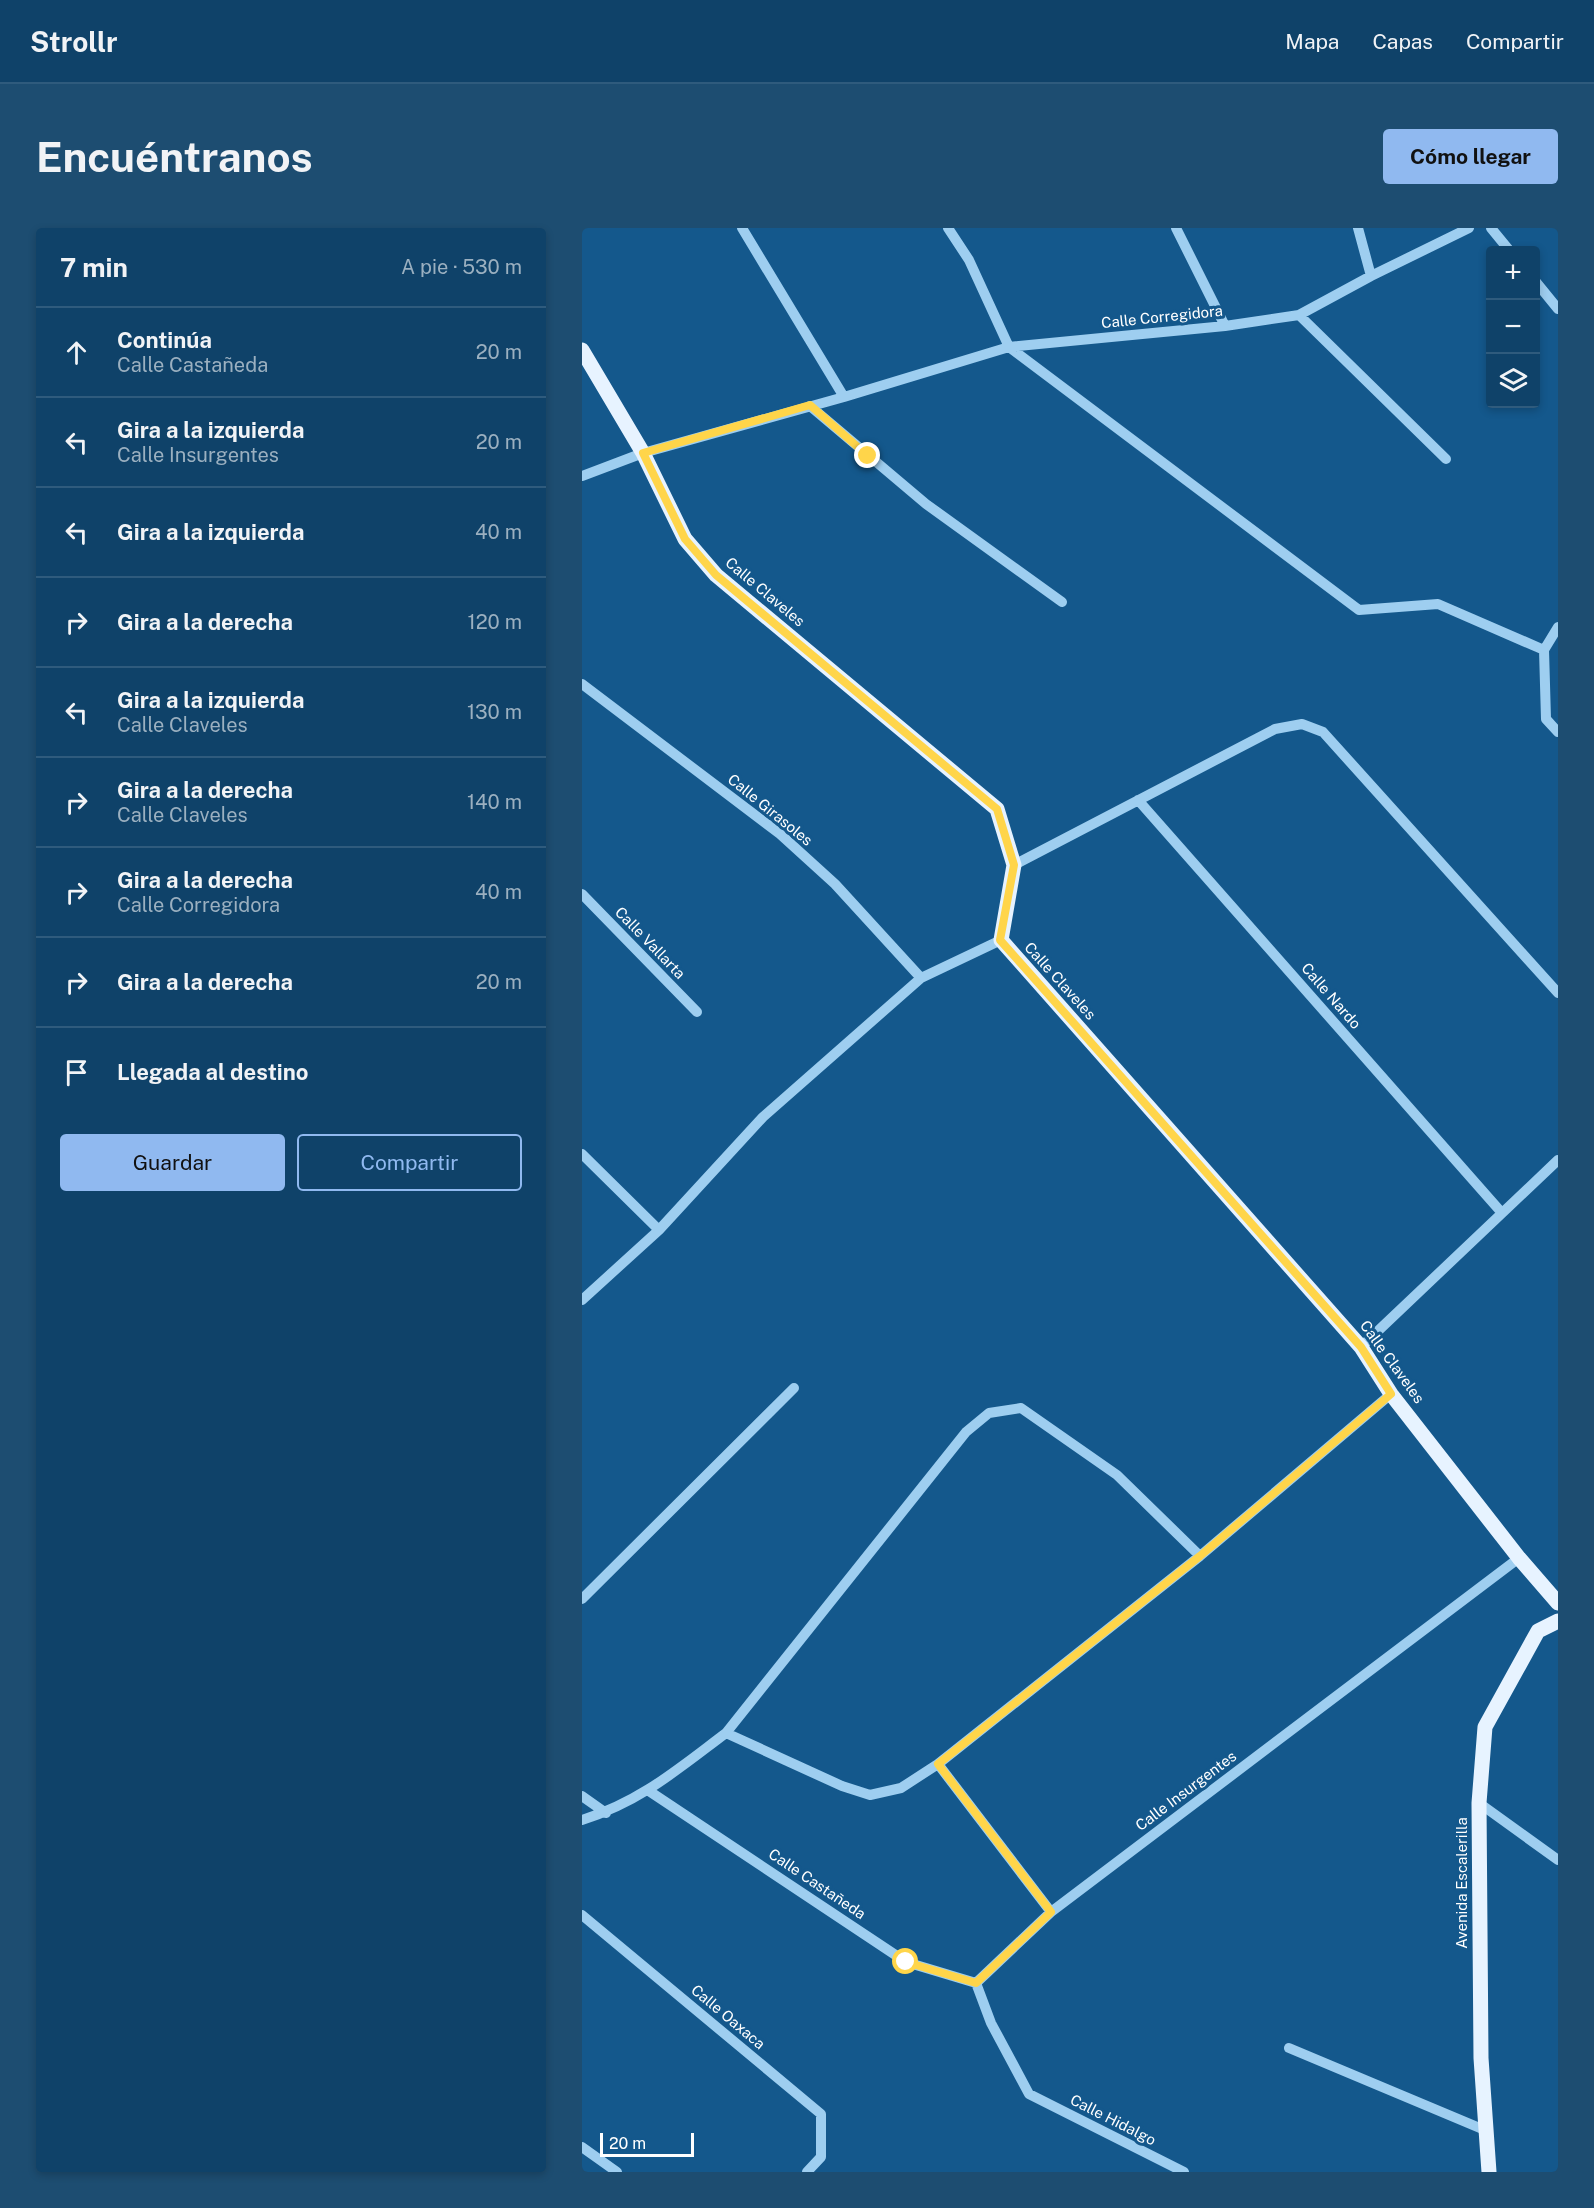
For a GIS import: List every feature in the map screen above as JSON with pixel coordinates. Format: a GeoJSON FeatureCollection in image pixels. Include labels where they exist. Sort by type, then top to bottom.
{"type":"FeatureCollection","features":[{"type":"Feature","properties":{"kind":"main road","name":"Calle Claveles"},"geometry":{"type":"LineString","coordinates":[[582,350],[643,453],[685,539],[716,575],[997,809],[1014,865],[1000,940],[1361,1347],[1391,1394],[1519,1558],[1558,1603]]}},
{"type":"Feature","properties":{"kind":"main road","name":"Avenida Escalerilla"},"geometry":{"type":"LineString","coordinates":[[1489,2172],[1481,2058],[1479,1803],[1485,1727],[1538,1631],[1558,1621]]}},
{"type":"Feature","properties":{"kind":"street"},"geometry":{"type":"LineString","coordinates":[[742,228],[844,397]]}},
{"type":"Feature","properties":{"kind":"street"},"geometry":{"type":"LineString","coordinates":[[948,228],[969,260],[1009,347],[1359,610],[1438,604],[1544,650]]}},
{"type":"Feature","properties":{"kind":"street"},"geometry":{"type":"LineString","coordinates":[[1176,228],[1226,326]]}},
{"type":"Feature","properties":{"kind":"street"},"geometry":{"type":"LineString","coordinates":[[1358,228],[1371,276]]}},
{"type":"Feature","properties":{"kind":"street","name":"Calle Corregidora"},"geometry":{"type":"LineString","coordinates":[[582,476],[643,453],[844,397],[1009,347],[1226,326],[1299,315],[1371,276],[1469,228]]}},
{"type":"Feature","properties":{"kind":"street"},"geometry":{"type":"LineString","coordinates":[[1491,228],[1506,246]]}},
{"type":"Feature","properties":{"kind":"street"},"geometry":{"type":"LineString","coordinates":[[1540,287],[1558,309]]}},
{"type":"Feature","properties":{"kind":"street"},"geometry":{"type":"LineString","coordinates":[[1299,315],[1446,459]]}},
{"type":"Feature","properties":{"kind":"street"},"geometry":{"type":"LineString","coordinates":[[810,405],[926,504],[1062,602]]}},
{"type":"Feature","properties":{"kind":"street"},"geometry":{"type":"LineString","coordinates":[[1558,627],[1544,650],[1545,719],[1558,732]]}},
{"type":"Feature","properties":{"kind":"street","name":"Calle Girasoles"},"geometry":{"type":"LineString","coordinates":[[582,684],[780,834],[835,884],[921,978]]}},
{"type":"Feature","properties":{"kind":"street"},"geometry":{"type":"LineString","coordinates":[[1014,865],[1275,729],[1302,724],[1323,732],[1558,993]]}},
{"type":"Feature","properties":{"kind":"street","name":"Calle Nardo"},"geometry":{"type":"LineString","coordinates":[[1138,800],[1502,1213]]}},
{"type":"Feature","properties":{"kind":"street","name":"Calle Vallarta"},"geometry":{"type":"LineString","coordinates":[[582,894],[697,1012]]}},
{"type":"Feature","properties":{"kind":"street"},"geometry":{"type":"LineString","coordinates":[[582,1300],[659,1230],[763,1117],[921,978],[1000,940]]}},
{"type":"Feature","properties":{"kind":"street"},"geometry":{"type":"LineString","coordinates":[[582,1154],[659,1230]]}},
{"type":"Feature","properties":{"kind":"street"},"geometry":{"type":"LineString","coordinates":[[1361,1347],[1558,1160]]}},
{"type":"Feature","properties":{"kind":"street"},"geometry":{"type":"LineString","coordinates":[[582,1599],[794,1388]]}},
{"type":"Feature","properties":{"kind":"street"},"geometry":{"type":"LineString","coordinates":[[726,1733],[842,1786],[870,1795],[901,1788],[938,1764],[1200,1556],[1391,1394]]}},
{"type":"Feature","properties":{"kind":"street"},"geometry":{"type":"LineString","coordinates":[[582,1820],[606,1813],[649,1791],[726,1733],[966,1432],[989,1413],[1021,1408],[1118,1475],[1200,1556]]}},
{"type":"Feature","properties":{"kind":"street","name":"Calle Insurgentes"},"geometry":{"type":"LineString","coordinates":[[976,1983],[1051,1912],[1519,1558]]}},
{"type":"Feature","properties":{"kind":"street"},"geometry":{"type":"LineString","coordinates":[[938,1764],[1051,1912]]}},
{"type":"Feature","properties":{"kind":"street","name":"Calle Castañeda"},"geometry":{"type":"LineString","coordinates":[[649,1791],[906,1962],[976,1983]]}},
{"type":"Feature","properties":{"kind":"street"},"geometry":{"type":"LineString","coordinates":[[582,1796],[606,1813]]}},
{"type":"Feature","properties":{"kind":"street"},"geometry":{"type":"LineString","coordinates":[[1479,1803],[1558,1860]]}},
{"type":"Feature","properties":{"kind":"street","name":"Calle Oaxaca"},"geometry":{"type":"LineString","coordinates":[[582,1915],[821,2114],[821,2157],[807,2172]]}},
{"type":"Feature","properties":{"kind":"street","name":"Calle Hidalgo"},"geometry":{"type":"LineString","coordinates":[[976,1983],[991,2023],[1029,2094],[1184,2172]]}},
{"type":"Feature","properties":{"kind":"street"},"geometry":{"type":"LineString","coordinates":[[1289,2048],[1487,2131]]}},
{"type":"Feature","properties":{"kind":"street"},"geometry":{"type":"LineString","coordinates":[[582,2147],[616,2172]]}},
{"type":"Feature","properties":{"kind":"route"},"geometry":{"type":"LineString","coordinates":[[868,456],[810,405],[643,453],[685,539],[716,575],[997,809],[1014,865],[1000,940],[1361,1347],[1391,1394],[1200,1556],[938,1764],[1051,1912],[976,1983],[906,1962]]}}]}
